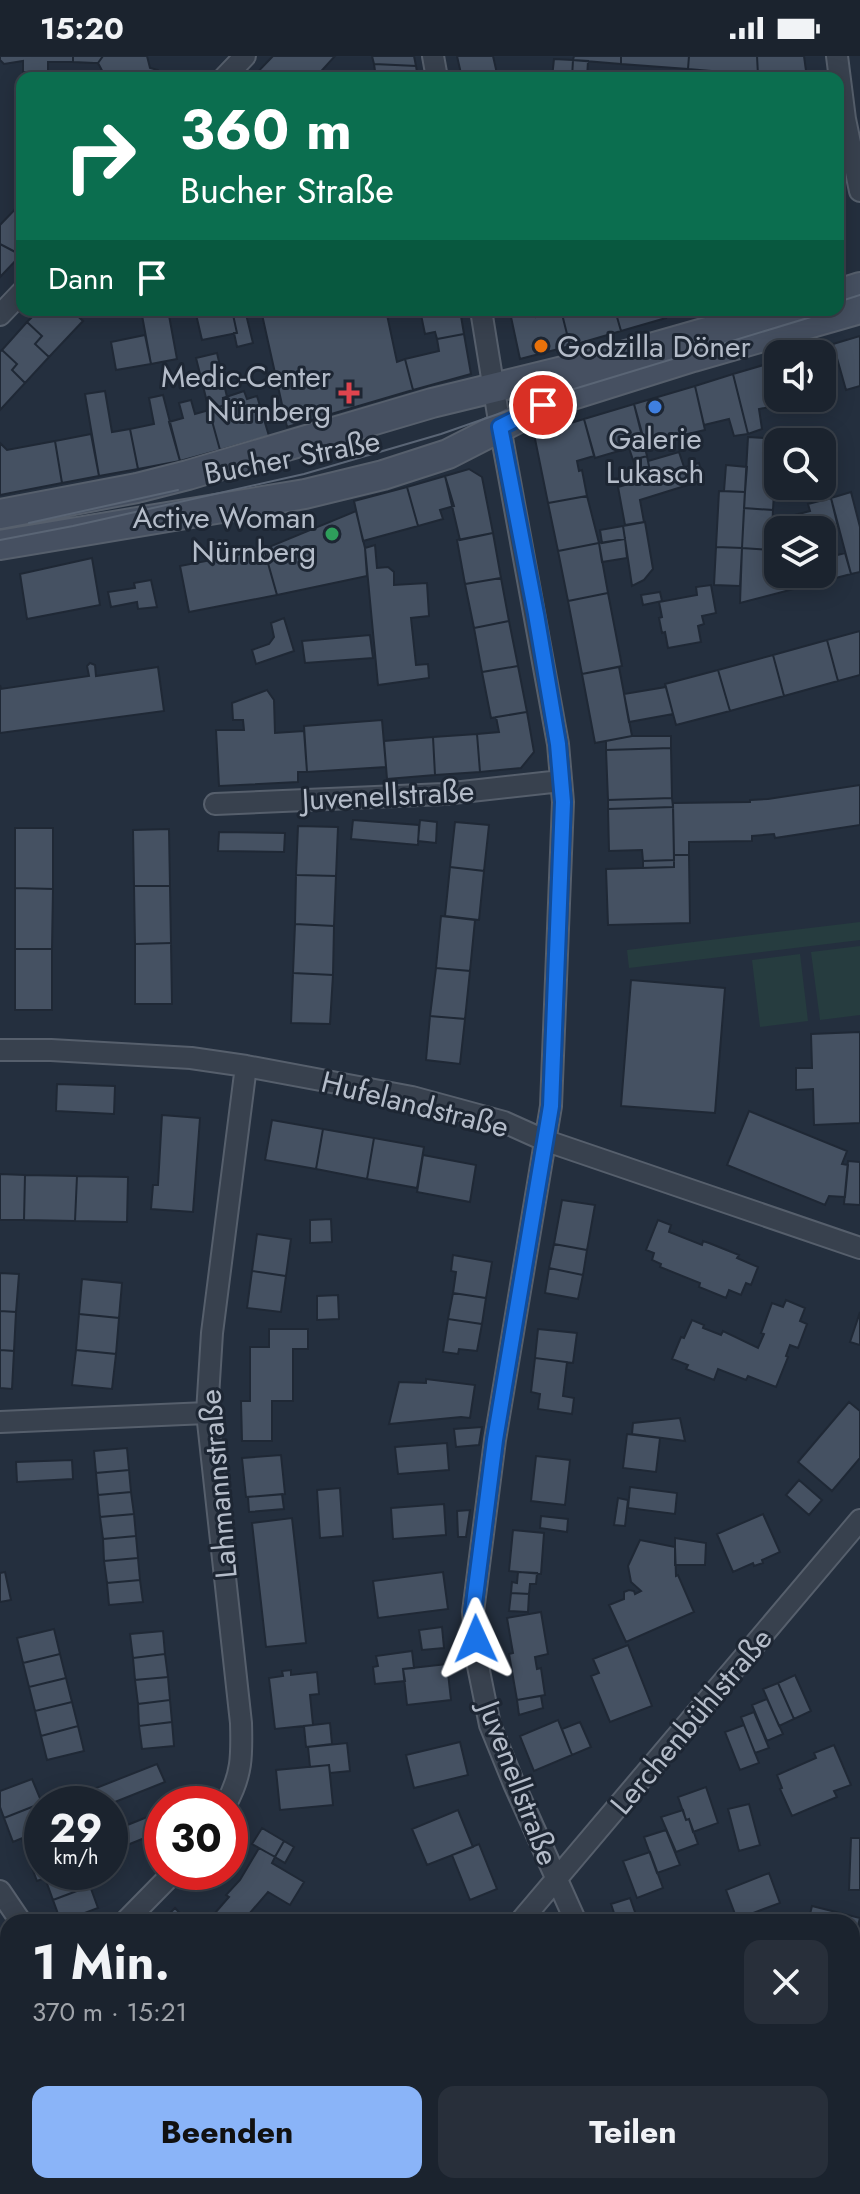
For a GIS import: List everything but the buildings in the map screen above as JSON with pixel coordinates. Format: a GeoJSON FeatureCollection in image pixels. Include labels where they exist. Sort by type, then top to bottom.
{"type":"FeatureCollection","features":[{"type":"Feature","properties":{"kind":"main road","name":"Bucher Straße"},"geometry":{"type":"LineString","coordinates":[[0,514],[188,475],[495,387],[633,354],[763,316]]}},
{"type":"Feature","properties":{"kind":"main road","name":"Bucher Straße"},"geometry":{"type":"LineString","coordinates":[[0,545],[342,486],[448,454],[550,402],[836,316]]}},
{"type":"Feature","properties":{"kind":"street"},"geometry":{"type":"LineString","coordinates":[[230,72],[245,56]]}},
{"type":"Feature","properties":{"kind":"street"},"geometry":{"type":"LineString","coordinates":[[844,111],[860,191]]}},
{"type":"Feature","properties":{"kind":"street"},"geometry":{"type":"LineString","coordinates":[[0,315],[16,298]]}},
{"type":"Feature","properties":{"kind":"street","name":"Juvenellstraße"},"geometry":{"type":"LineString","coordinates":[[482,316],[556,730],[563,802],[551,1098],[495,1440],[473,1612],[478,1666],[490,1725],[572,1914]]}},
{"type":"Feature","properties":{"kind":"street","name":"Juvenellstraße"},"geometry":{"type":"LineString","coordinates":[[215,804],[444,794],[561,781]]}},
{"type":"Feature","properties":{"kind":"street","name":"Hufelandstraße"},"geometry":{"type":"LineString","coordinates":[[0,1050],[191,1058],[412,1097],[504,1122],[544,1140],[860,1248]]}},
{"type":"Feature","properties":{"kind":"street","name":"Lahmannstraße"},"geometry":{"type":"LineString","coordinates":[[235,1786],[242,1753],[241,1723],[207,1413],[212,1333],[246,1066]]}},
{"type":"Feature","properties":{"kind":"street"},"geometry":{"type":"LineString","coordinates":[[0,1422],[207,1413]]}},
{"type":"Feature","properties":{"kind":"street","name":"Lerchenbühlstraße"},"geometry":{"type":"LineString","coordinates":[[527,1914],[860,1520]]}},
{"type":"Feature","properties":{"kind":"street"},"geometry":{"type":"LineString","coordinates":[[133,1914],[156,1890]]}},
{"type":"Feature","properties":{"kind":"street"},"geometry":{"type":"LineString","coordinates":[[0,1891],[16,1914]]}},
{"type":"Feature","properties":{"kind":"green space"},"geometry":{"type":"Polygon","coordinates":[[[860,922],[860,940],[629,968],[627,950],[860,922]]]}},
{"type":"Feature","properties":{"kind":"green space"},"geometry":{"type":"Polygon","coordinates":[[[860,946],[860,1015],[820,1020],[811,952],[860,946]]]}},
{"type":"Feature","properties":{"kind":"green space"},"geometry":{"type":"Polygon","coordinates":[[[800,954],[808,1021],[760,1027],[752,960],[800,954]]]}},
{"type":"Feature","properties":{"kind":"tram line"},"geometry":{"type":"LineString","coordinates":[[844,300],[860,295]]}},
{"type":"Feature","properties":{"kind":"tram line"},"geometry":{"type":"LineString","coordinates":[[0,540],[304,474],[814,316]]}},
{"type":"Feature","properties":{"kind":"tram line"},"geometry":{"type":"LineString","coordinates":[[29,523],[178,490]]}},
{"type":"Feature","properties":{"kind":"place","name":"Godzilla Döner"},"geometry":{"type":"Point","coordinates":[541,346]}},
{"type":"Feature","properties":{"kind":"place","name":"Medic-Center Nürnberg"},"geometry":{"type":"Point","coordinates":[349,393]}},
{"type":"Feature","properties":{"kind":"place","name":"Galerie Lukasch"},"geometry":{"type":"Point","coordinates":[655,407]}},
{"type":"Feature","properties":{"kind":"place","name":"Active Woman Nürnberg"},"geometry":{"type":"Point","coordinates":[332,534]}},
{"type":"Feature","properties":{"kind":"route"},"geometry":{"type":"LineString","coordinates":[[476,1639],[473,1612],[495,1440],[551,1106],[563,802],[558,744],[500,427],[543,405]]}}]}
